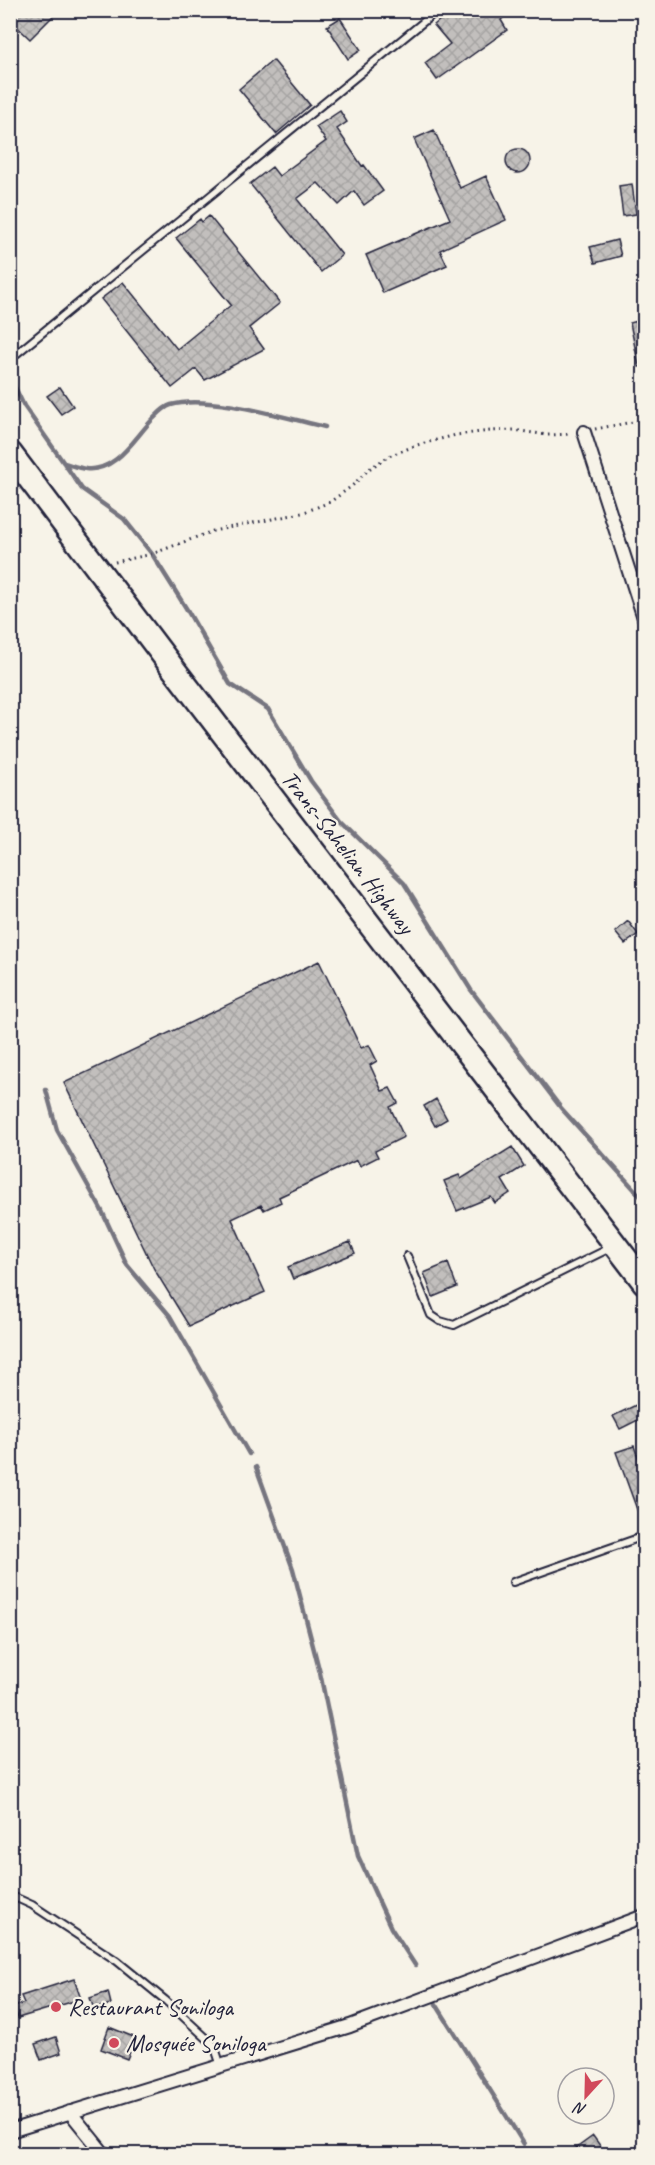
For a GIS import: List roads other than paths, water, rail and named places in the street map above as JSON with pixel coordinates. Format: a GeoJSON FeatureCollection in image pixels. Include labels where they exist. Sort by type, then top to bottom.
{"type":"FeatureCollection","features":[{"type":"Feature","properties":{"kind":"highway","name":"Trans-Sahelian Highway"},"geometry":{"type":"LineString","coordinates":[[10,453],[645,1282]]}},
{"type":"Feature","properties":{"kind":"street"},"geometry":{"type":"LineString","coordinates":[[584,432],[645,618]]}},
{"type":"Feature","properties":{"kind":"street"},"geometry":{"type":"LineString","coordinates":[[10,2131],[350,2026],[645,1916]]}},
{"type":"Feature","properties":{"kind":"street"},"geometry":{"type":"LineString","coordinates":[[70,2112],[104,2154]]}},
{"type":"Feature","properties":{"kind":"lane"},"geometry":{"type":"LineString","coordinates":[[10,359],[438,10]]}},
{"type":"Feature","properties":{"kind":"lane"},"geometry":{"type":"LineString","coordinates":[[407,1256],[431,1316],[454,1325],[616,1245]]}},
{"type":"Feature","properties":{"kind":"lane"},"geometry":{"type":"LineString","coordinates":[[513,1582],[645,1536]]}},
{"type":"Feature","properties":{"kind":"lane"},"geometry":{"type":"LineString","coordinates":[[10,1895],[32,1905],[117,1961],[165,2000],[214,2045],[222,2066]]}},
{"type":"Feature","properties":{"kind":"waterway"},"geometry":{"type":"LineString","coordinates":[[10,377],[24,406],[82,489],[124,519],[152,554],[230,684],[268,709],[311,781],[341,821],[404,883],[471,990],[561,1108],[644,1200]]}},
{"type":"Feature","properties":{"kind":"waterway"},"geometry":{"type":"LineString","coordinates":[[64,463],[86,469],[107,465],[116,460],[164,409],[187,402],[247,408],[325,427]]}},
{"type":"Feature","properties":{"kind":"waterway"},"geometry":{"type":"LineString","coordinates":[[46,1090],[57,1130],[101,1209],[127,1265],[170,1316],[249,1454]]}},
{"type":"Feature","properties":{"kind":"waterway"},"geometry":{"type":"LineString","coordinates":[[256,1467],[293,1569],[320,1673],[358,1856],[391,1928],[415,1965]]}},
{"type":"Feature","properties":{"kind":"waterway"},"geometry":{"type":"LineString","coordinates":[[436,2004],[524,2144]]}},
{"type":"Feature","properties":{"kind":"place","name":"Restaurant Soniloga"},"geometry":{"type":"Point","coordinates":[56,2007]}},
{"type":"Feature","properties":{"kind":"place","name":"Mosquée Soniloga"},"geometry":{"type":"Point","coordinates":[114,2043]}}]}
